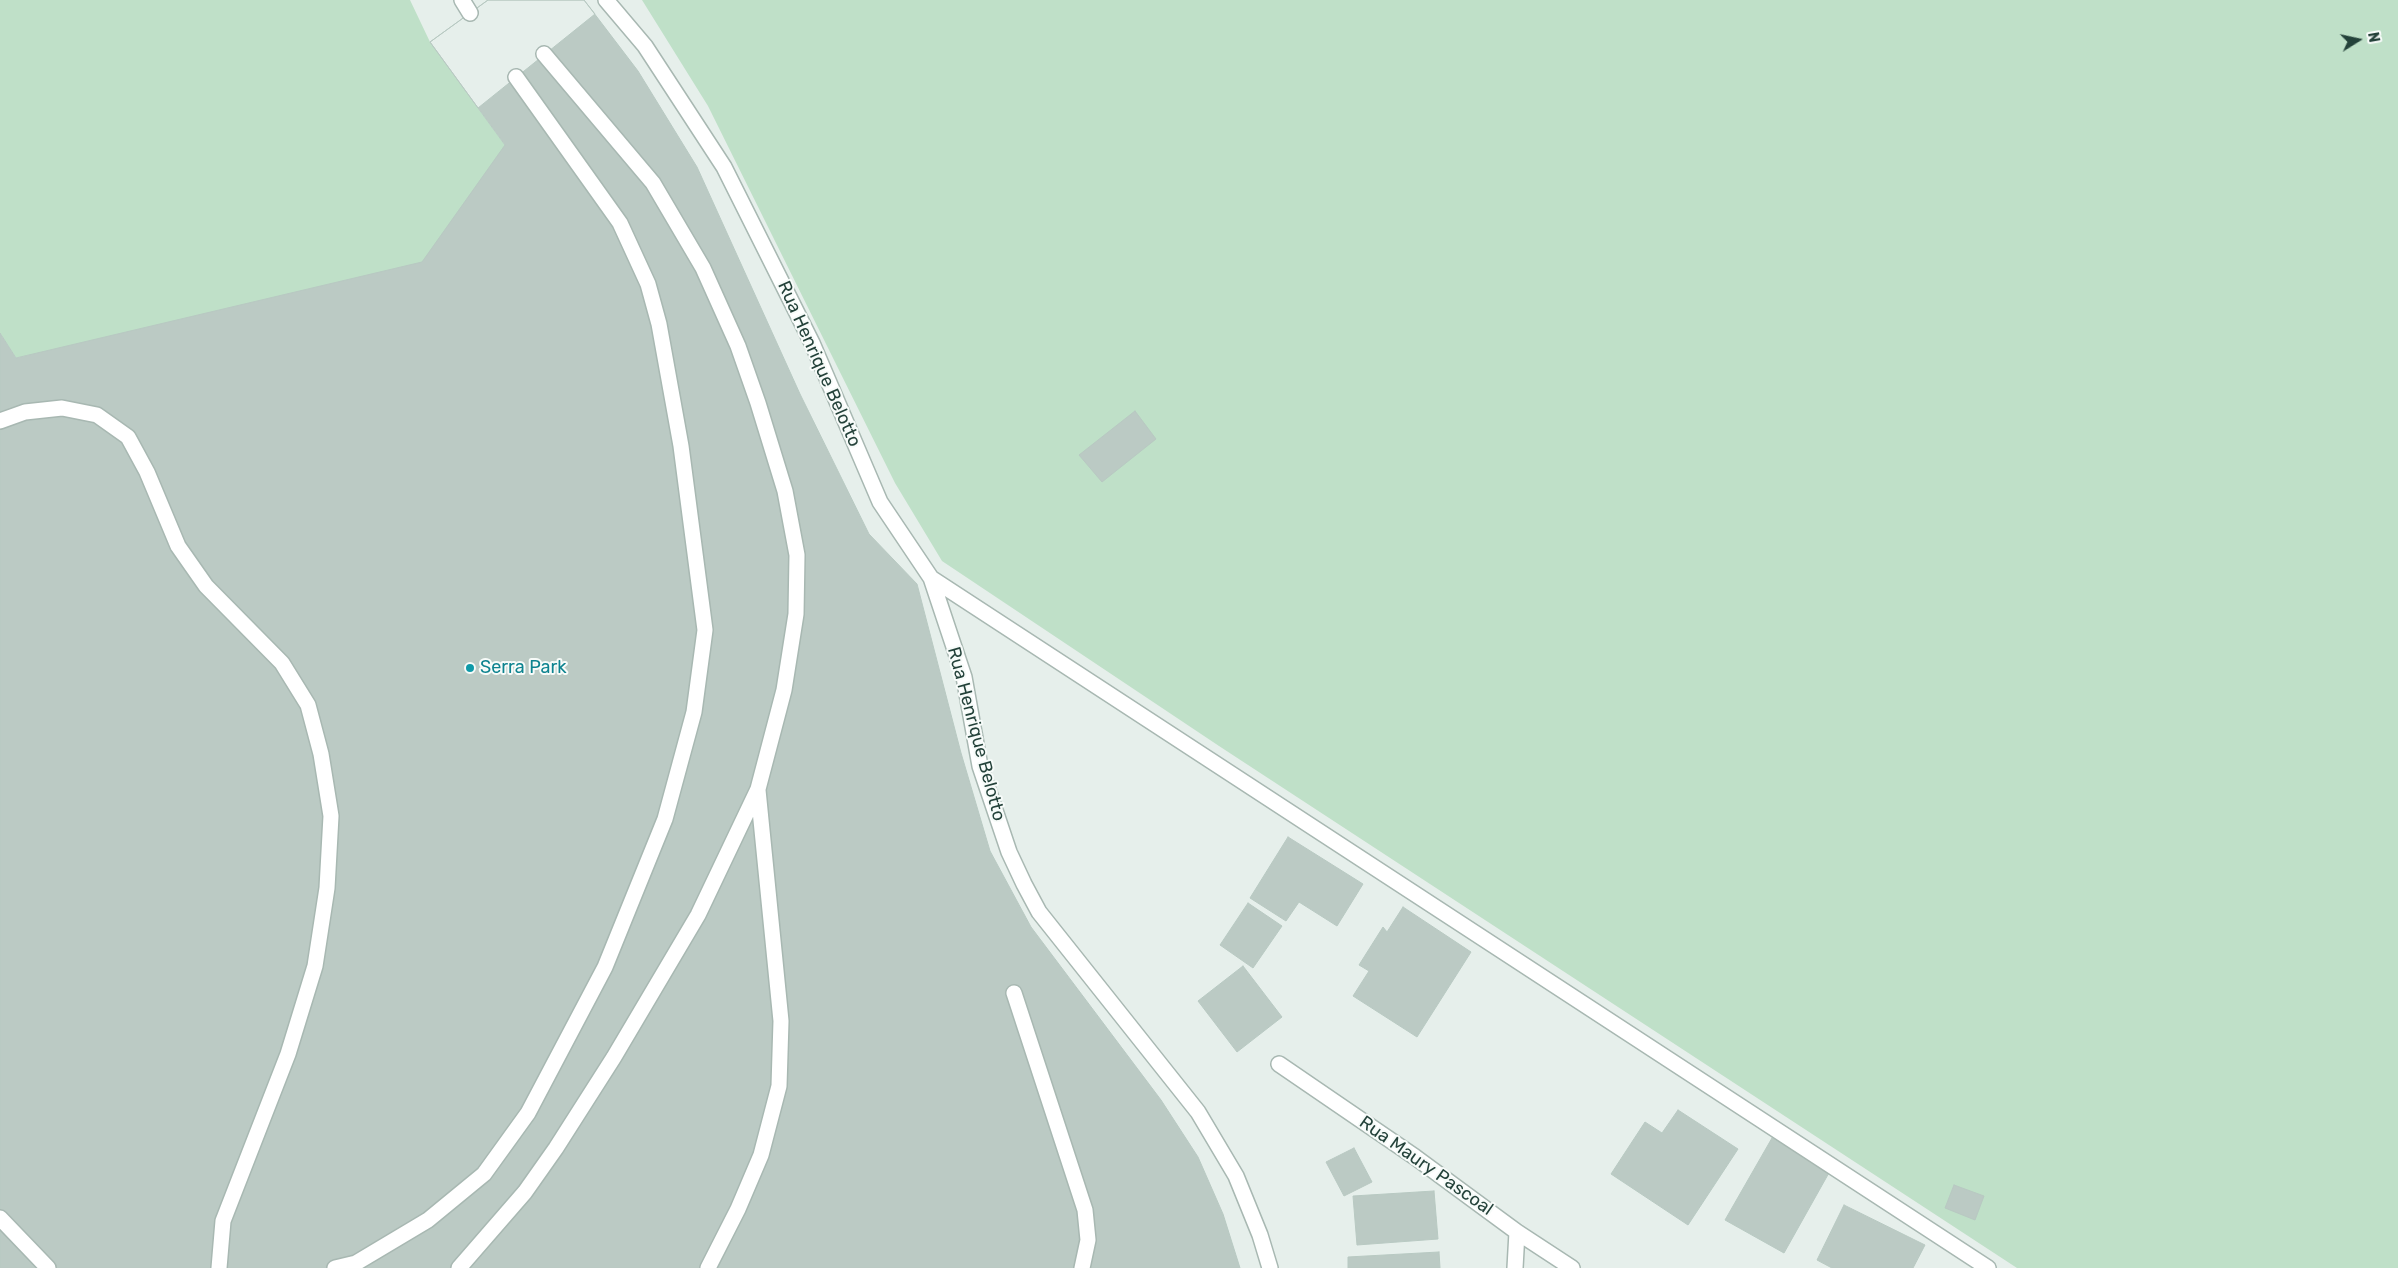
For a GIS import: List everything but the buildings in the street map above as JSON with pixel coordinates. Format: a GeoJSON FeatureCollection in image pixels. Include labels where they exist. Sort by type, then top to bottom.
{"type":"FeatureCollection","features":[{"type":"Feature","properties":{"kind":"street","name":"Rua Henrique Belotto"},"geometry":{"type":"LineString","coordinates":[[606,0],[645,46],[724,167],[812,343],[880,502],[931,578],[964,677],[980,766],[1009,852],[1024,884],[1039,912],[1198,1112],[1236,1176],[1260,1235],[1270,1268]]}},
{"type":"Feature","properties":{"kind":"street"},"geometry":{"type":"LineString","coordinates":[[459,1268],[525,1192],[556,1148],[614,1057],[698,915],[758,789],[784,690],[796,614],[797,555],[785,491],[741,354],[703,268],[653,183],[544,54]]}},
{"type":"Feature","properties":{"kind":"street"},"geometry":{"type":"LineString","coordinates":[[335,1268],[356,1263],[428,1220],[484,1174],[528,1113],[605,967],[665,819],[694,712],[705,630],[680,446],[659,324],[648,284],[620,223],[516,77]]}},
{"type":"Feature","properties":{"kind":"street"},"geometry":{"type":"LineString","coordinates":[[0,421],[25,412],[62,408],[97,415],[128,437],[147,472],[178,546],[206,586],[282,663],[308,705],[321,754],[331,816],[327,888],[315,966],[288,1054],[223,1222],[219,1268]]}},
{"type":"Feature","properties":{"kind":"street"},"geometry":{"type":"LineString","coordinates":[[931,578],[1988,1268]]}},
{"type":"Feature","properties":{"kind":"street"},"geometry":{"type":"LineString","coordinates":[[708,1268],[738,1209],[761,1155],[779,1086],[781,1021],[758,789]]}},
{"type":"Feature","properties":{"kind":"street"},"geometry":{"type":"LineString","coordinates":[[1014,993],[1085,1210],[1088,1240],[1082,1268]]}},
{"type":"Feature","properties":{"kind":"street","name":"Rua Maury Pascoal"},"geometry":{"type":"LineString","coordinates":[[1279,1064],[1415,1157],[1517,1232],[1572,1268]]}},
{"type":"Feature","properties":{"kind":"street"},"geometry":{"type":"LineString","coordinates":[[0,1218],[48,1268]]}},
{"type":"Feature","properties":{"kind":"street"},"geometry":{"type":"LineString","coordinates":[[1515,1268],[1517,1232]]}},
{"type":"Feature","properties":{"kind":"green space"},"geometry":{"type":"Polygon","coordinates":[[[0,0],[410,0],[430,42],[505,145],[556,166],[604,248],[16,358],[0,333],[0,0]]]}},
{"type":"Feature","properties":{"kind":"green space"},"geometry":{"type":"Polygon","coordinates":[[[642,0],[2398,0],[2398,1268],[2017,1268],[1219,746],[942,561],[895,483],[708,106],[642,0]]]}},
{"type":"Feature","properties":{"kind":"place","name":"Serra Park"},"geometry":{"type":"Point","coordinates":[470,668]}}]}
